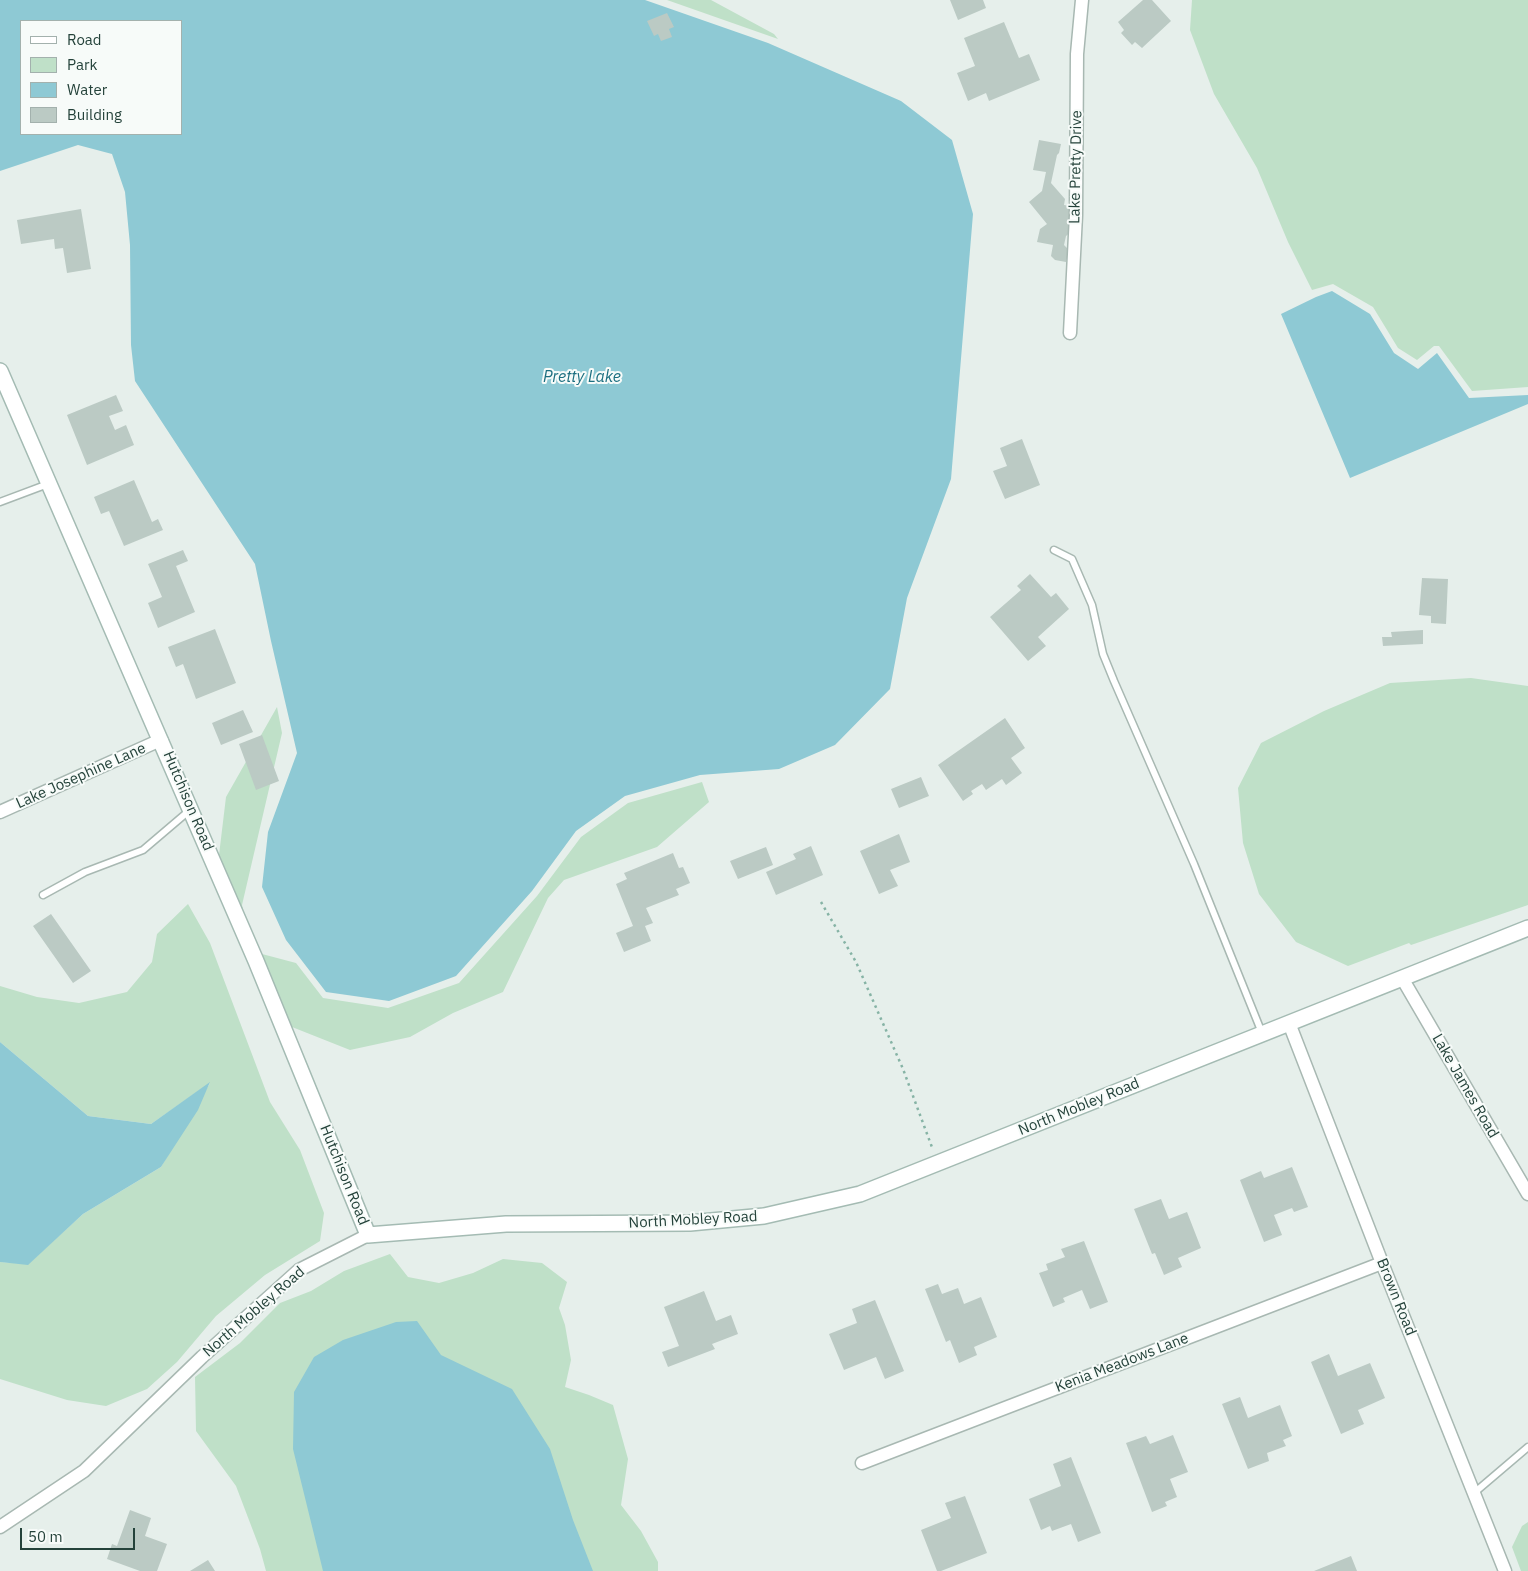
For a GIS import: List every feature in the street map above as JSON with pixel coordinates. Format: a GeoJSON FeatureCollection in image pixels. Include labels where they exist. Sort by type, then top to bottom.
{"type":"FeatureCollection","features":[{"type":"Feature","properties":{"kind":"street","name":"Lake Pretty Drive"},"geometry":{"type":"LineString","coordinates":[[1070,333],[1076,215],[1077,54],[1082,0]]}},
{"type":"Feature","properties":{"kind":"street","name":"Hutchison Road"},"geometry":{"type":"LineString","coordinates":[[0,371],[256,961],[368,1235]]}},
{"type":"Feature","properties":{"kind":"street","name":"Lake Josephine Lane"},"geometry":{"type":"LineString","coordinates":[[0,812],[156,742],[162,742]]}},
{"type":"Feature","properties":{"kind":"street","name":"North Mobley Road"},"geometry":{"type":"LineString","coordinates":[[0,1527],[84,1471],[202,1357],[299,1270],[368,1235],[506,1224],[690,1223],[764,1216],[860,1194],[1528,928]]}},
{"type":"Feature","properties":{"kind":"street","name":"Lake James Road"},"geometry":{"type":"LineString","coordinates":[[1402,978],[1528,1194]]}},
{"type":"Feature","properties":{"kind":"street","name":"Brown Road"},"geometry":{"type":"LineString","coordinates":[[1289,1023],[1505,1571]]}},
{"type":"Feature","properties":{"kind":"street","name":"Kenia Meadows Lane"},"geometry":{"type":"LineString","coordinates":[[862,1463],[1382,1263]]}},
{"type":"Feature","properties":{"kind":"lane"},"geometry":{"type":"LineString","coordinates":[[0,502],[49,483]]}},
{"type":"Feature","properties":{"kind":"lane"},"geometry":{"type":"LineString","coordinates":[[1054,550],[1072,559],[1092,605],[1107,663],[1194,864],[1262,1033]]}},
{"type":"Feature","properties":{"kind":"lane"},"geometry":{"type":"LineString","coordinates":[[43,895],[85,872],[143,850],[191,809]]}},
{"type":"Feature","properties":{"kind":"lane"},"geometry":{"type":"LineString","coordinates":[[1474,1493],[1528,1447]]}},
{"type":"Feature","properties":{"kind":"path"},"geometry":{"type":"LineString","coordinates":[[821,902],[856,962],[903,1069],[938,1163]]}},
{"type":"Feature","properties":{"kind":"green space"},"geometry":{"type":"Polygon","coordinates":[[[667,0],[711,0],[774,34],[778,39],[667,0]]]}},
{"type":"Feature","properties":{"kind":"green space"},"geometry":{"type":"Polygon","coordinates":[[[1192,0],[1528,0],[1528,387],[1472,391],[1439,346],[1434,346],[1417,360],[1398,348],[1373,307],[1333,284],[1312,290],[1288,242],[1257,168],[1214,94],[1190,30],[1192,0]]]}},
{"type":"Feature","properties":{"kind":"green space"},"geometry":{"type":"Polygon","coordinates":[[[1471,678],[1528,686],[1528,905],[1411,945],[1409,943],[1348,966],[1296,942],[1259,894],[1243,843],[1238,788],[1261,743],[1324,711],[1390,683],[1471,678]]]}},
{"type":"Feature","properties":{"kind":"green space"},"geometry":{"type":"Polygon","coordinates":[[[277,707],[282,733],[242,905],[243,910],[219,855],[226,797],[277,707]]]}},
{"type":"Feature","properties":{"kind":"green space"},"geometry":{"type":"Polygon","coordinates":[[[702,782],[709,802],[657,847],[564,880],[548,898],[503,992],[453,1013],[410,1037],[350,1050],[292,1027],[262,954],[296,963],[323,998],[388,1008],[459,983],[537,896],[581,837],[628,803],[702,782]]]}},
{"type":"Feature","properties":{"kind":"green space"},"geometry":{"type":"Polygon","coordinates":[[[188,904],[210,943],[270,1102],[300,1150],[324,1213],[320,1241],[265,1275],[216,1316],[177,1362],[147,1389],[106,1406],[67,1400],[0,1379],[0,1262],[28,1264],[83,1214],[161,1167],[210,1083],[151,1124],[88,1116],[0,1042],[0,986],[37,997],[79,1003],[127,992],[152,962],[157,934],[188,904]]]}},
{"type":"Feature","properties":{"kind":"green space"},"geometry":{"type":"Polygon","coordinates":[[[390,1254],[408,1277],[439,1283],[473,1273],[503,1259],[542,1263],[567,1282],[559,1308],[565,1325],[571,1360],[565,1387],[613,1405],[628,1459],[621,1505],[641,1531],[658,1562],[658,1571],[266,1571],[260,1549],[236,1486],[196,1431],[195,1377],[240,1343],[280,1303],[311,1291],[344,1271],[390,1254]]]}},
{"type":"Feature","properties":{"kind":"green space"},"geometry":{"type":"Polygon","coordinates":[[[1528,1522],[1528,1571],[1521,1571],[1512,1547],[1522,1526],[1528,1522]]]}},
{"type":"Feature","properties":{"kind":"water","name":"Pretty Lake"},"geometry":{"type":"Polygon","coordinates":[[[0,0],[645,0],[768,43],[901,101],[952,140],[973,214],[951,479],[907,598],[890,689],[835,745],[779,769],[700,775],[625,796],[576,831],[532,891],[456,976],[389,1001],[326,992],[286,940],[262,887],[268,832],[297,753],[255,564],[135,381],[131,345],[130,245],[125,192],[112,154],[78,145],[0,171],[0,0]]]}},
{"type":"Feature","properties":{"kind":"water"},"geometry":{"type":"Polygon","coordinates":[[[1332,291],[1370,314],[1394,353],[1418,369],[1437,353],[1469,398],[1528,395],[1528,404],[1350,478],[1281,314],[1332,291]]]}},
{"type":"Feature","properties":{"kind":"water"},"geometry":{"type":"Polygon","coordinates":[[[0,1042],[88,1116],[151,1124],[210,1082],[198,1110],[161,1167],[83,1214],[28,1265],[0,1262],[0,1042]]]}},
{"type":"Feature","properties":{"kind":"water"},"geometry":{"type":"Polygon","coordinates":[[[417,1321],[441,1355],[512,1389],[550,1449],[573,1520],[593,1571],[323,1571],[293,1449],[294,1392],[314,1357],[343,1340],[396,1322],[417,1321]]]}},
{"type":"Feature","properties":{"kind":"building"},"geometry":{"type":"Polygon","coordinates":[[[950,0],[983,0],[986,8],[958,20],[950,0]]]}},
{"type":"Feature","properties":{"kind":"building"},"geometry":{"type":"Polygon","coordinates":[[[1143,0],[1152,0],[1171,21],[1142,48],[1135,42],[1132,45],[1121,33],[1124,30],[1118,22],[1143,0]]]}},
{"type":"Feature","properties":{"kind":"building"},"geometry":{"type":"Polygon","coordinates":[[[667,13],[674,27],[669,29],[672,37],[661,41],[658,34],[654,36],[647,21],[667,13]]]}},
{"type":"Feature","properties":{"kind":"building"},"geometry":{"type":"Polygon","coordinates":[[[1004,22],[1019,58],[1029,54],[1040,80],[989,101],[986,93],[968,101],[957,73],[975,66],[964,38],[1004,22]]]}},
{"type":"Feature","properties":{"kind":"building"},"geometry":{"type":"Polygon","coordinates":[[[1039,140],[1061,144],[1051,183],[1065,199],[1064,205],[1075,207],[1071,232],[1066,236],[1064,245],[1069,250],[1066,262],[1055,260],[1051,256],[1053,245],[1037,242],[1040,229],[1047,224],[1029,202],[1042,191],[1046,172],[1033,170],[1039,140]]]}},
{"type":"Feature","properties":{"kind":"building"},"geometry":{"type":"Polygon","coordinates":[[[81,209],[91,269],[67,273],[63,248],[55,249],[54,239],[21,244],[17,220],[81,209]]]}},
{"type":"Feature","properties":{"kind":"building"},"geometry":{"type":"Polygon","coordinates":[[[116,395],[123,411],[109,416],[115,430],[126,425],[134,445],[87,465],[67,415],[116,395]]]}},
{"type":"Feature","properties":{"kind":"building"},"geometry":{"type":"Polygon","coordinates":[[[1022,439],[1040,485],[1005,499],[993,471],[1007,466],[1000,448],[1022,439]]]}},
{"type":"Feature","properties":{"kind":"building"},"geometry":{"type":"Polygon","coordinates":[[[134,480],[152,522],[158,519],[163,530],[124,546],[109,511],[101,514],[94,497],[134,480]]]}},
{"type":"Feature","properties":{"kind":"building"},"geometry":{"type":"Polygon","coordinates":[[[183,550],[188,561],[176,566],[195,612],[158,628],[148,603],[162,597],[148,564],[183,550]]]}},
{"type":"Feature","properties":{"kind":"building"},"geometry":{"type":"Polygon","coordinates":[[[1030,574],[1051,597],[1056,593],[1069,609],[1038,637],[1046,646],[1028,661],[990,617],[1021,590],[1017,586],[1030,574]]]}},
{"type":"Feature","properties":{"kind":"building"},"geometry":{"type":"Polygon","coordinates":[[[1422,578],[1448,579],[1446,624],[1431,623],[1431,616],[1419,615],[1422,578]]]}},
{"type":"Feature","properties":{"kind":"building"},"geometry":{"type":"Polygon","coordinates":[[[215,629],[236,683],[196,699],[183,664],[176,667],[168,647],[215,629]]]}},
{"type":"Feature","properties":{"kind":"building"},"geometry":{"type":"Polygon","coordinates":[[[1423,630],[1423,644],[1383,646],[1382,637],[1392,637],[1391,632],[1423,630]]]}},
{"type":"Feature","properties":{"kind":"building"},"geometry":{"type":"Polygon","coordinates":[[[243,710],[253,732],[221,745],[212,723],[243,710]]]}},
{"type":"Feature","properties":{"kind":"building"},"geometry":{"type":"Polygon","coordinates":[[[1005,718],[1025,748],[1011,758],[1022,773],[1006,785],[1002,779],[986,790],[982,784],[971,791],[973,794],[963,801],[938,765],[1005,718]]]}},
{"type":"Feature","properties":{"kind":"building"},"geometry":{"type":"Polygon","coordinates":[[[262,735],[279,781],[256,790],[239,744],[262,735]]]}},
{"type":"Feature","properties":{"kind":"building"},"geometry":{"type":"Polygon","coordinates":[[[921,777],[929,796],[899,808],[891,789],[921,777]]]}},
{"type":"Feature","properties":{"kind":"building"},"geometry":{"type":"Polygon","coordinates":[[[899,834],[910,862],[890,870],[898,886],[879,894],[860,851],[899,834]]]}},
{"type":"Feature","properties":{"kind":"building"},"geometry":{"type":"Polygon","coordinates":[[[811,846],[823,875],[776,895],[766,872],[796,859],[793,854],[811,846]]]}},
{"type":"Feature","properties":{"kind":"building"},"geometry":{"type":"Polygon","coordinates":[[[766,847],[773,865],[738,879],[730,861],[766,847]]]}},
{"type":"Feature","properties":{"kind":"building"},"geometry":{"type":"Polygon","coordinates":[[[673,853],[679,868],[683,867],[690,883],[676,889],[679,895],[646,908],[653,923],[645,926],[651,941],[624,952],[616,933],[633,926],[616,884],[627,879],[624,873],[673,853]]]}},
{"type":"Feature","properties":{"kind":"building"},"geometry":{"type":"Polygon","coordinates":[[[51,914],[91,971],[73,983],[33,926],[51,914]]]}},
{"type":"Feature","properties":{"kind":"building"},"geometry":{"type":"Polygon","coordinates":[[[1292,1167],[1308,1207],[1294,1212],[1292,1208],[1274,1215],[1282,1235],[1264,1242],[1240,1180],[1261,1171],[1264,1178],[1292,1167]]]}},
{"type":"Feature","properties":{"kind":"building"},"geometry":{"type":"Polygon","coordinates":[[[1161,1199],[1169,1219],[1187,1212],[1201,1248],[1178,1258],[1182,1267],[1164,1275],[1155,1253],[1152,1254],[1134,1209],[1161,1199]]]}},
{"type":"Feature","properties":{"kind":"building"},"geometry":{"type":"Polygon","coordinates":[[[1084,1241],[1108,1302],[1090,1309],[1082,1290],[1063,1298],[1065,1302],[1053,1307],[1039,1273],[1048,1270],[1046,1264],[1065,1257],[1061,1249],[1084,1241]]]}},
{"type":"Feature","properties":{"kind":"building"},"geometry":{"type":"Polygon","coordinates":[[[938,1284],[942,1294],[958,1288],[964,1304],[981,1297],[997,1337],[974,1347],[977,1355],[959,1363],[950,1340],[946,1342],[925,1289],[938,1284]]]}},
{"type":"Feature","properties":{"kind":"building"},"geometry":{"type":"Polygon","coordinates":[[[704,1291],[716,1321],[731,1315],[738,1334],[712,1344],[715,1349],[668,1367],[662,1352],[679,1346],[664,1307],[704,1291]]]}},
{"type":"Feature","properties":{"kind":"building"},"geometry":{"type":"Polygon","coordinates":[[[875,1300],[904,1371],[885,1379],[876,1357],[844,1370],[829,1334],[857,1323],[852,1309],[875,1300]]]}},
{"type":"Feature","properties":{"kind":"building"},"geometry":{"type":"Polygon","coordinates":[[[1329,1354],[1338,1376],[1370,1363],[1385,1398],[1358,1410],[1364,1424],[1341,1434],[1311,1362],[1329,1354]]]}},
{"type":"Feature","properties":{"kind":"building"},"geometry":{"type":"Polygon","coordinates":[[[1240,1397],[1248,1418],[1280,1405],[1292,1436],[1283,1440],[1286,1446],[1267,1453],[1269,1461],[1248,1469],[1222,1404],[1240,1397]]]}},
{"type":"Feature","properties":{"kind":"building"},"geometry":{"type":"Polygon","coordinates":[[[1173,1435],[1188,1472],[1170,1479],[1177,1497],[1165,1502],[1167,1506],[1152,1512],[1126,1443],[1146,1436],[1150,1444],[1173,1435]]]}},
{"type":"Feature","properties":{"kind":"building"},"geometry":{"type":"Polygon","coordinates":[[[1071,1457],[1101,1533],[1078,1542],[1071,1524],[1052,1531],[1050,1526],[1041,1530],[1029,1499],[1061,1486],[1053,1464],[1071,1457]]]}},
{"type":"Feature","properties":{"kind":"building"},"geometry":{"type":"Polygon","coordinates":[[[965,1496],[987,1553],[937,1571],[921,1530],[951,1518],[945,1503],[965,1496]]]}},
{"type":"Feature","properties":{"kind":"building"},"geometry":{"type":"Polygon","coordinates":[[[130,1510],[151,1518],[145,1536],[167,1544],[157,1571],[140,1571],[107,1559],[112,1544],[117,1546],[130,1510]]]}},
{"type":"Feature","properties":{"kind":"building"},"geometry":{"type":"Polygon","coordinates":[[[1351,1556],[1357,1571],[1314,1571],[1351,1556]]]}},
{"type":"Feature","properties":{"kind":"building"},"geometry":{"type":"Polygon","coordinates":[[[208,1560],[215,1571],[190,1571],[208,1560]]]}}]}
